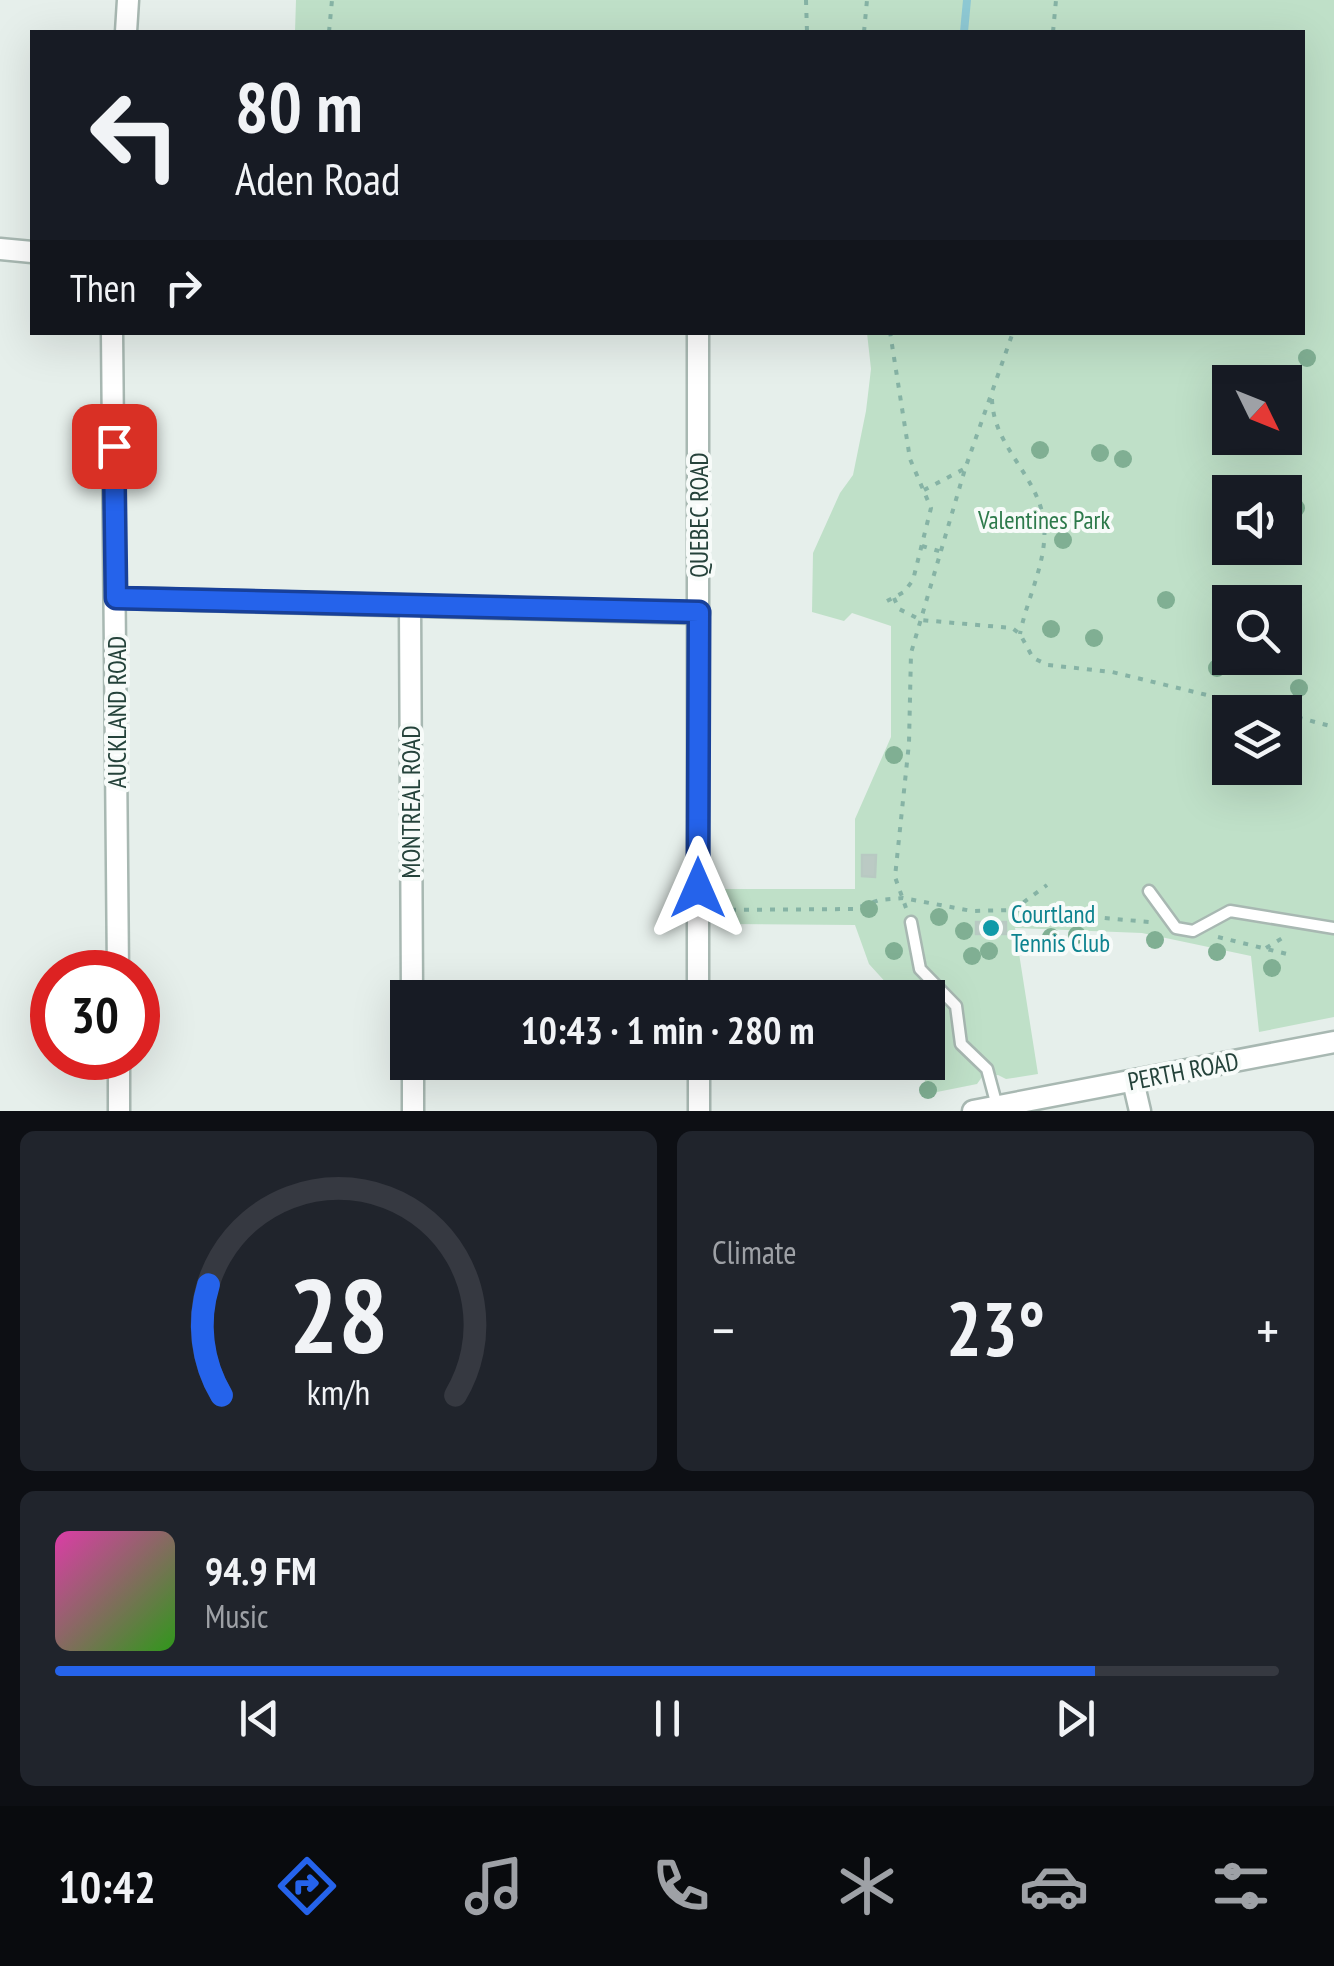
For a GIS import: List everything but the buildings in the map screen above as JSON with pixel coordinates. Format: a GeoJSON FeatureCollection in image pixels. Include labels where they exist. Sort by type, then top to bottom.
{"type":"FeatureCollection","features":[{"type":"Feature","properties":{"kind":"street"},"geometry":{"type":"LineString","coordinates":[[126,30],[128,0]]}},
{"type":"Feature","properties":{"kind":"street"},"geometry":{"type":"LineString","coordinates":[[0,249],[30,252]]}},
{"type":"Feature","properties":{"kind":"street","name":"AUCKLAND ROAD"},"geometry":{"type":"LineString","coordinates":[[112,335],[118,950]]}},
{"type":"Feature","properties":{"kind":"street","name":"QUEBEC ROAD"},"geometry":{"type":"LineString","coordinates":[[698,335],[698,980]]}},
{"type":"Feature","properties":{"kind":"street"},"geometry":{"type":"LineString","coordinates":[[116,598],[699,612]]}},
{"type":"Feature","properties":{"kind":"street","name":"MONTREAL ROAD"},"geometry":{"type":"LineString","coordinates":[[410,606],[412,980]]}},
{"type":"Feature","properties":{"kind":"street","name":"PERTH ROAD"},"geometry":{"type":"LineString","coordinates":[[973,1111],[1334,1042]]}},
{"type":"Feature","properties":{"kind":"street"},"geometry":{"type":"LineString","coordinates":[[119,1080],[119,1111]]}},
{"type":"Feature","properties":{"kind":"street"},"geometry":{"type":"LineString","coordinates":[[413,1080],[413,1111]]}},
{"type":"Feature","properties":{"kind":"street"},"geometry":{"type":"LineString","coordinates":[[699,1080],[700,1111]]}},
{"type":"Feature","properties":{"kind":"street"},"geometry":{"type":"LineString","coordinates":[[1133,1081],[1140,1111]]}},
{"type":"Feature","properties":{"kind":"lane"},"geometry":{"type":"LineString","coordinates":[[1149,891],[1176,928],[1194,932],[1230,911],[1334,928]]}},
{"type":"Feature","properties":{"kind":"lane"},"geometry":{"type":"LineString","coordinates":[[911,922],[920,969],[956,1006],[961,1044],[987,1068],[998,1107]]}},
{"type":"Feature","properties":{"kind":"path"},"geometry":{"type":"LineString","coordinates":[[329,30],[332,0]]}},
{"type":"Feature","properties":{"kind":"path"},"geometry":{"type":"LineString","coordinates":[[806,0],[808,30]]}},
{"type":"Feature","properties":{"kind":"path"},"geometry":{"type":"LineString","coordinates":[[864,30],[867,0]]}},
{"type":"Feature","properties":{"kind":"path"},"geometry":{"type":"LineString","coordinates":[[1053,30],[1056,0]]}},
{"type":"Feature","properties":{"kind":"path"},"geometry":{"type":"LineString","coordinates":[[890,335],[907,444],[930,508],[913,580],[904,592],[891,599],[899,609],[922,620],[1012,628],[1020,634],[1033,658],[1048,665],[1112,672],[1212,696]]}},
{"type":"Feature","properties":{"kind":"path"},"geometry":{"type":"LineString","coordinates":[[911,922],[895,877],[909,744],[911,653],[965,469],[1013,335]]}},
{"type":"Feature","properties":{"kind":"path"},"geometry":{"type":"LineString","coordinates":[[992,394],[998,430],[1041,508],[1040,571],[1020,634]]}},
{"type":"Feature","properties":{"kind":"path"},"geometry":{"type":"LineString","coordinates":[[924,490],[965,469]]}},
{"type":"Feature","properties":{"kind":"path"},"geometry":{"type":"LineString","coordinates":[[922,546],[942,552]]}},
{"type":"Feature","properties":{"kind":"path"},"geometry":{"type":"LineString","coordinates":[[1302,718],[1334,726]]}},
{"type":"Feature","properties":{"kind":"path"},"geometry":{"type":"LineString","coordinates":[[1013,910],[1048,884]]}},
{"type":"Feature","properties":{"kind":"path"},"geometry":{"type":"LineString","coordinates":[[698,910],[854,909],[879,900],[903,898],[972,911],[1133,918],[1176,928]]}},
{"type":"Feature","properties":{"kind":"path"},"geometry":{"type":"LineString","coordinates":[[1194,932],[1292,955]]}},
{"type":"Feature","properties":{"kind":"green space","name":"Valentines Park"},"geometry":{"type":"Polygon","coordinates":[[[296,0],[1334,0],[1334,1017],[1259,1032],[1251,956],[1142,933],[1015,928],[1038,1074],[1006,1079],[998,1075],[982,1077],[977,1084],[927,1094],[925,1080],[945,1080],[945,980],[884,980],[869,964],[855,925],[720,924],[720,889],[855,889],[855,819],[891,737],[891,626],[852,613],[844,621],[812,612],[813,553],[840,493],[853,475],[871,369],[867,335],[1305,335],[1305,30],[295,30],[296,0]]]}},
{"type":"Feature","properties":{"kind":"waterway"},"geometry":{"type":"LineString","coordinates":[[964,30],[967,0]]}},
{"type":"Feature","properties":{"kind":"place","name":"Courtland Tennis Club"},"geometry":{"type":"Point","coordinates":[991,928]}},
{"type":"Feature","properties":{"kind":"route"},"geometry":{"type":"LineString","coordinates":[[114,446],[116,598],[699,612],[698,888]]}}]}
